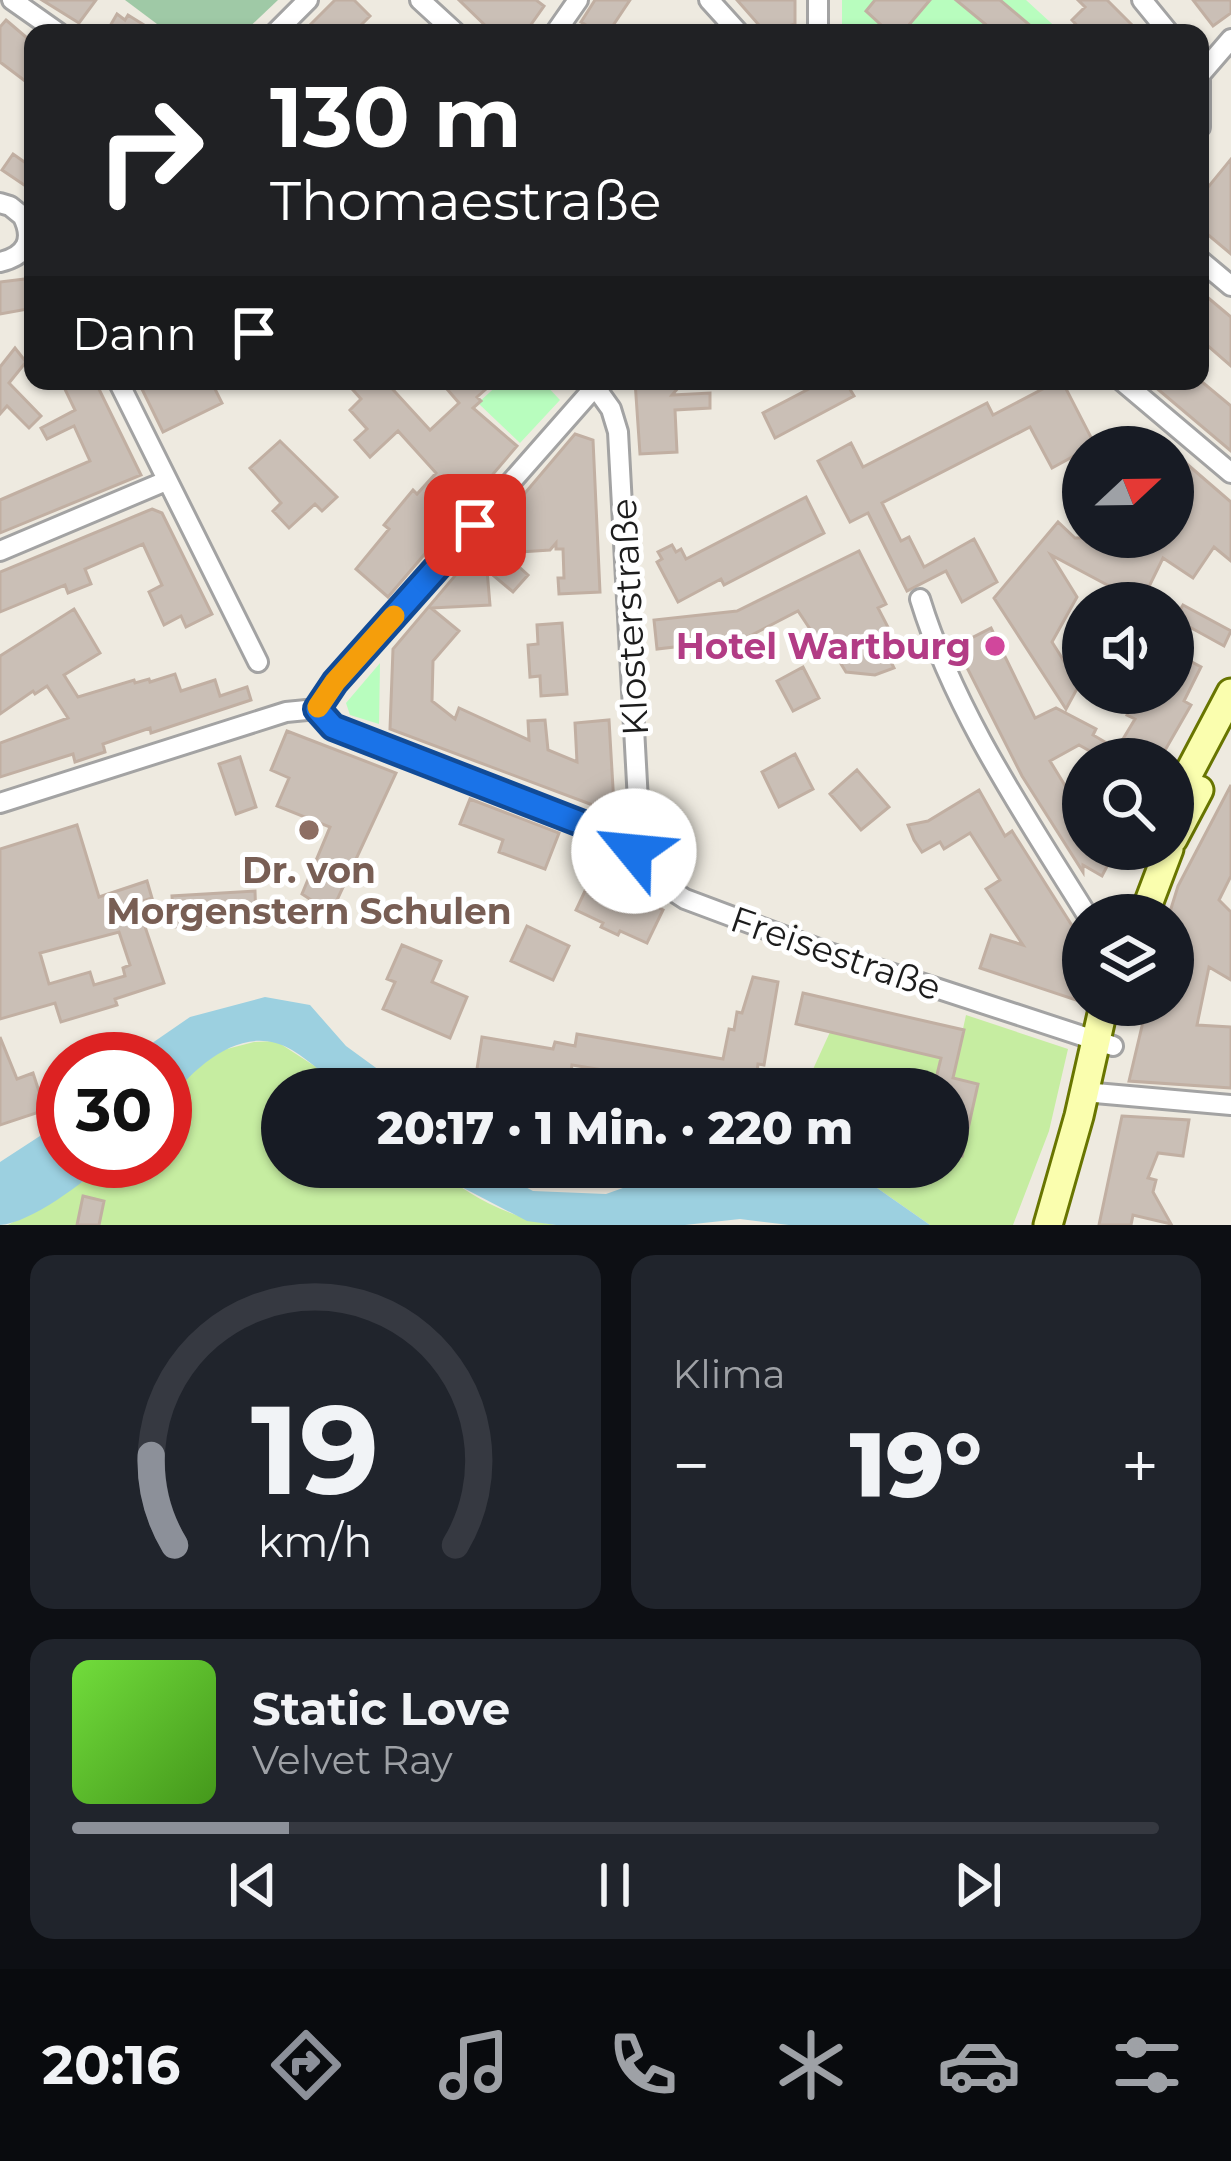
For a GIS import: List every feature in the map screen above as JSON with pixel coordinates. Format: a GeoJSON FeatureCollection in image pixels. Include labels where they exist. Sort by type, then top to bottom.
{"type":"FeatureCollection","features":[{"type":"Feature","properties":{"kind":"main road"},"geometry":{"type":"LineString","coordinates":[[1194,763],[1231,693]]}},
{"type":"Feature","properties":{"kind":"main road"},"geometry":{"type":"LineString","coordinates":[[1194,800],[1231,731]]}},
{"type":"Feature","properties":{"kind":"main road"},"geometry":{"type":"LineString","coordinates":[[1067,1225],[1104,1026]]}},
{"type":"Feature","properties":{"kind":"main road"},"geometry":{"type":"LineString","coordinates":[[1104,1043],[1112,1026]]}},
{"type":"Feature","properties":{"kind":"main road"},"geometry":{"type":"LineString","coordinates":[[1048,1225],[1093,1094]]}},
{"type":"Feature","properties":{"kind":"street"},"geometry":{"type":"LineString","coordinates":[[12,0],[46,24]]}},
{"type":"Feature","properties":{"kind":"street"},"geometry":{"type":"LineString","coordinates":[[284,24],[308,0]]}},
{"type":"Feature","properties":{"kind":"street"},"geometry":{"type":"LineString","coordinates":[[420,0],[446,24]]}},
{"type":"Feature","properties":{"kind":"street"},"geometry":{"type":"LineString","coordinates":[[710,0],[731,24]]}},
{"type":"Feature","properties":{"kind":"street"},"geometry":{"type":"LineString","coordinates":[[1142,0],[1162,24]]}},
{"type":"Feature","properties":{"kind":"street"},"geometry":{"type":"LineString","coordinates":[[1209,67],[1231,39]]}},
{"type":"Feature","properties":{"kind":"street"},"geometry":{"type":"LineString","coordinates":[[122,390],[257,662]]}},
{"type":"Feature","properties":{"kind":"street"},"geometry":{"type":"LineString","coordinates":[[0,803],[286,712],[317,709],[585,390]]}},
{"type":"Feature","properties":{"kind":"street","name":"Klosterstraße"},"geometry":{"type":"LineString","coordinates":[[596,390],[611,409],[618,432],[639,820],[634,851]]}},
{"type":"Feature","properties":{"kind":"street"},"geometry":{"type":"LineString","coordinates":[[1133,390],[1231,473]]}},
{"type":"Feature","properties":{"kind":"street"},"geometry":{"type":"LineString","coordinates":[[0,550],[166,481]]}},
{"type":"Feature","properties":{"kind":"street"},"geometry":{"type":"LineString","coordinates":[[920,599],[933,642],[1010,793],[1075,894]]}},
{"type":"Feature","properties":{"kind":"street","name":"Freisestraße"},"geometry":{"type":"LineString","coordinates":[[317,709],[333,727],[583,824],[634,851],[665,886],[686,899],[832,954],[1104,1043]]}},
{"type":"Feature","properties":{"kind":"street"},"geometry":{"type":"LineString","coordinates":[[1093,1094],[1231,1105]]}},
{"type":"Feature","properties":{"kind":"green space"},"geometry":{"type":"Polygon","coordinates":[[[125,0],[278,0],[253,24],[157,24],[125,0]]]}},
{"type":"Feature","properties":{"kind":"green space"},"geometry":{"type":"Polygon","coordinates":[[[842,0],[1026,0],[1052,24],[842,24],[842,0]]]}},
{"type":"Feature","properties":{"kind":"green space"},"geometry":{"type":"Polygon","coordinates":[[[492,390],[551,390],[560,400],[520,443],[478,403],[492,390]]]}},
{"type":"Feature","properties":{"kind":"green space"},"geometry":{"type":"Polygon","coordinates":[[[380,663],[379,724],[350,715],[346,703],[380,663]]]}},
{"type":"Feature","properties":{"kind":"green space"},"geometry":{"type":"Polygon","coordinates":[[[966,1015],[1068,1049],[1049,1131],[1013,1225],[930,1225],[877,1188],[969,1188],[969,1068],[814,1068],[830,1032],[956,1061],[966,1015]]]}},
{"type":"Feature","properties":{"kind":"green space"},"geometry":{"type":"Polygon","coordinates":[[[276,1041],[318,1068],[261,1068],[261,1188],[463,1188],[491,1205],[556,1225],[8,1225],[72,1188],[192,1188],[192,1071],[223,1050],[276,1041]]]}},
{"type":"Feature","properties":{"kind":"water"},"geometry":{"type":"Polygon","coordinates":[[[265,997],[310,1005],[346,1046],[376,1068],[317,1068],[292,1050],[255,1041],[221,1052],[192,1074],[192,1032],[168,1032],[190,1017],[265,997]]]}},
{"type":"Feature","properties":{"kind":"water"},"geometry":{"type":"Polygon","coordinates":[[[36,1139],[36,1188],[74,1188],[41,1209],[0,1225],[0,1162],[36,1139]]]}},
{"type":"Feature","properties":{"kind":"water"},"geometry":{"type":"Polygon","coordinates":[[[464,1188],[606,1194],[623,1188],[877,1188],[930,1225],[789,1225],[740,1219],[685,1225],[527,1221],[464,1188]]]}},
{"type":"Feature","properties":{"kind":"building"},"geometry":{"type":"Polygon","coordinates":[[[42,0],[96,0],[79,23],[42,0]]]}},
{"type":"Feature","properties":{"kind":"building"},"geometry":{"type":"Polygon","coordinates":[[[335,0],[354,0],[370,16],[362,24],[311,24],[335,0]]]}},
{"type":"Feature","properties":{"kind":"building"},"geometry":{"type":"Polygon","coordinates":[[[459,0],[536,0],[544,6],[531,24],[484,24],[459,0]]]}},
{"type":"Feature","properties":{"kind":"building"},"geometry":{"type":"Polygon","coordinates":[[[595,0],[630,0],[614,24],[581,22],[595,0]]]}},
{"type":"Feature","properties":{"kind":"building"},"geometry":{"type":"Polygon","coordinates":[[[737,0],[795,0],[795,24],[758,24],[737,0]]]}},
{"type":"Feature","properties":{"kind":"building"},"geometry":{"type":"Polygon","coordinates":[[[875,0],[930,0],[910,24],[880,24],[866,11],[875,0]]]}},
{"type":"Feature","properties":{"kind":"building"},"geometry":{"type":"Polygon","coordinates":[[[956,0],[1000,0],[1028,24],[985,24],[956,0]]]}},
{"type":"Feature","properties":{"kind":"building"},"geometry":{"type":"Polygon","coordinates":[[[1078,0],[1107,0],[1131,24],[1076,24],[1072,20],[1085,7],[1078,0]]]}},
{"type":"Feature","properties":{"kind":"building"},"geometry":{"type":"Polygon","coordinates":[[[1193,0],[1231,0],[1231,13],[1213,26],[1193,0]]]}},
{"type":"Feature","properties":{"kind":"building"},"geometry":{"type":"Polygon","coordinates":[[[117,14],[142,24],[111,24],[117,14]]]}},
{"type":"Feature","properties":{"kind":"building"},"geometry":{"type":"Polygon","coordinates":[[[6,20],[24,35],[24,80],[0,62],[0,27],[6,20]]]}},
{"type":"Feature","properties":{"kind":"building"},"geometry":{"type":"Polygon","coordinates":[[[13,154],[24,162],[24,185],[2,170],[13,154]]]}},
{"type":"Feature","properties":{"kind":"building"},"geometry":{"type":"Polygon","coordinates":[[[1231,159],[1231,254],[1209,236],[1209,186],[1231,159]]]}},
{"type":"Feature","properties":{"kind":"building"},"geometry":{"type":"Polygon","coordinates":[[[24,279],[24,310],[0,314],[0,282],[24,279]]]}},
{"type":"Feature","properties":{"kind":"building"},"geometry":{"type":"Polygon","coordinates":[[[1209,299],[1231,317],[1231,366],[1209,347],[1209,299]]]}},
{"type":"Feature","properties":{"kind":"building"},"geometry":{"type":"Polygon","coordinates":[[[15,348],[24,359],[9,383],[41,416],[29,428],[7,406],[0,414],[0,367],[15,348]]]}},
{"type":"Feature","properties":{"kind":"building"},"geometry":{"type":"Polygon","coordinates":[[[1209,388],[1231,406],[1231,451],[1159,390],[1209,388]]]}},
{"type":"Feature","properties":{"kind":"building"},"geometry":{"type":"Polygon","coordinates":[[[65,390],[99,390],[141,475],[0,533],[0,500],[90,461],[74,426],[47,439],[41,428],[75,410],[65,390]]]}},
{"type":"Feature","properties":{"kind":"building"},"geometry":{"type":"Polygon","coordinates":[[[142,390],[216,390],[222,403],[163,432],[142,390]]]}},
{"type":"Feature","properties":{"kind":"building"},"geometry":{"type":"Polygon","coordinates":[[[353,390],[393,390],[430,430],[459,403],[448,390],[485,390],[473,408],[517,446],[388,597],[356,569],[413,490],[417,494],[436,473],[398,431],[370,457],[355,440],[367,429],[350,410],[361,399],[353,390]]]}},
{"type":"Feature","properties":{"kind":"building"},"geometry":{"type":"Polygon","coordinates":[[[636,390],[710,393],[710,408],[675,410],[677,452],[640,454],[636,390]]]}},
{"type":"Feature","properties":{"kind":"building"},"geometry":{"type":"Polygon","coordinates":[[[807,390],[850,390],[854,396],[775,438],[763,413],[807,390]]]}},
{"type":"Feature","properties":{"kind":"building"},"geometry":{"type":"Polygon","coordinates":[[[1041,390],[1067,390],[1085,426],[1062,426],[1062,463],[1052,468],[1030,427],[882,503],[901,541],[909,537],[924,567],[974,539],[997,582],[962,602],[946,571],[907,591],[868,513],[850,522],[818,461],[851,443],[863,467],[987,403],[993,415],[1041,390]]]}},
{"type":"Feature","properties":{"kind":"building"},"geometry":{"type":"Polygon","coordinates":[[[575,434],[593,440],[600,592],[559,594],[563,549],[556,549],[556,543],[550,550],[504,553],[528,575],[513,592],[487,570],[490,605],[431,608],[459,631],[433,661],[432,701],[455,719],[459,708],[529,740],[528,721],[545,720],[548,750],[577,762],[575,723],[609,720],[614,805],[606,810],[390,729],[393,649],[575,434]]]}},
{"type":"Feature","properties":{"kind":"building"},"geometry":{"type":"Polygon","coordinates":[[[280,441],[337,497],[322,511],[315,504],[289,528],[273,511],[281,503],[250,468],[280,441]]]}},
{"type":"Feature","properties":{"kind":"building"},"geometry":{"type":"Polygon","coordinates":[[[1194,470],[1231,502],[1231,561],[1214,547],[1193,578],[1163,558],[1194,558],[1194,470]]]}},
{"type":"Feature","properties":{"kind":"building"},"geometry":{"type":"Polygon","coordinates":[[[806,497],[824,533],[724,585],[721,579],[678,602],[657,562],[662,559],[658,552],[672,545],[686,559],[806,497]]]}},
{"type":"Feature","properties":{"kind":"building"},"geometry":{"type":"Polygon","coordinates":[[[152,509],[162,513],[212,614],[186,627],[181,616],[164,625],[149,592],[162,585],[143,544],[85,569],[91,584],[68,593],[65,585],[0,612],[0,572],[152,509]]]}},
{"type":"Feature","properties":{"kind":"building"},"geometry":{"type":"Polygon","coordinates":[[[1058,522],[1062,558],[1163,558],[1151,582],[1102,582],[1051,555],[1068,582],[1062,582],[1062,624],[1052,642],[1062,658],[1062,703],[994,598],[1058,522]]]}},
{"type":"Feature","properties":{"kind":"building"},"geometry":{"type":"Polygon","coordinates":[[[859,551],[886,604],[878,608],[892,635],[881,642],[894,668],[875,675],[846,672],[838,659],[841,646],[816,638],[798,611],[744,639],[657,649],[654,620],[737,611],[859,551]]]}},
{"type":"Feature","properties":{"kind":"building"},"geometry":{"type":"Polygon","coordinates":[[[74,609],[100,653],[64,675],[78,697],[134,680],[150,682],[175,674],[181,691],[215,680],[220,696],[247,687],[251,700],[103,744],[105,752],[75,762],[73,754],[0,777],[0,743],[68,718],[47,686],[0,714],[0,656],[74,609]]]}},
{"type":"Feature","properties":{"kind":"building"},"geometry":{"type":"Polygon","coordinates":[[[1194,611],[1231,631],[1224,646],[1194,629],[1194,611]]]}},
{"type":"Feature","properties":{"kind":"building"},"geometry":{"type":"Polygon","coordinates":[[[562,623],[567,694],[541,696],[540,676],[530,677],[528,645],[538,644],[537,625],[562,623]]]}},
{"type":"Feature","properties":{"kind":"building"},"geometry":{"type":"Polygon","coordinates":[[[991,628],[1035,718],[1056,708],[1096,729],[1093,735],[1098,738],[1062,738],[1062,754],[1050,761],[1062,781],[1062,839],[1022,776],[956,646],[991,628]]]}},
{"type":"Feature","properties":{"kind":"building"},"geometry":{"type":"Polygon","coordinates":[[[803,667],[819,698],[793,711],[777,681],[803,667]]]}},
{"type":"Feature","properties":{"kind":"building"},"geometry":{"type":"Polygon","coordinates":[[[1128,714],[1186,714],[1172,738],[1124,738],[1135,719],[1128,714]]]}},
{"type":"Feature","properties":{"kind":"building","name":"Dr. von Morgenstern Schulen"},"geometry":{"type":"Polygon","coordinates":[[[287,731],[396,773],[331,913],[302,894],[330,827],[277,806],[289,778],[271,770],[287,731]]]}},
{"type":"Feature","properties":{"kind":"building"},"geometry":{"type":"Polygon","coordinates":[[[795,754],[813,789],[779,807],[762,772],[795,754]]]}},
{"type":"Feature","properties":{"kind":"building"},"geometry":{"type":"Polygon","coordinates":[[[240,757],[256,807],[236,814],[219,764],[240,757]]]}},
{"type":"Feature","properties":{"kind":"building"},"geometry":{"type":"Polygon","coordinates":[[[857,770],[889,807],[861,830],[830,794],[857,770]]]}},
{"type":"Feature","properties":{"kind":"building"},"geometry":{"type":"Polygon","coordinates":[[[1231,785],[1231,876],[1219,900],[1231,912],[1231,980],[1209,967],[1197,1025],[1231,1027],[1231,1088],[1129,1081],[1142,1026],[1194,1026],[1194,894],[1176,894],[1186,870],[1194,870],[1194,856],[1231,785]]]}},
{"type":"Feature","properties":{"kind":"building"},"geometry":{"type":"Polygon","coordinates":[[[979,790],[1005,836],[1012,831],[1062,910],[1062,995],[980,968],[991,935],[1023,945],[986,889],[1000,880],[970,833],[944,849],[940,842],[922,852],[908,825],[928,821],[979,790]]]}},
{"type":"Feature","properties":{"kind":"building"},"geometry":{"type":"Polygon","coordinates":[[[470,799],[559,833],[545,869],[499,852],[503,840],[460,824],[470,799]]]}},
{"type":"Feature","properties":{"kind":"building"},"geometry":{"type":"Polygon","coordinates":[[[77,825],[99,897],[147,881],[152,898],[137,903],[164,983],[115,999],[117,1005],[61,1022],[55,1003],[0,1019],[0,849],[77,825]],[[119,932],[40,953],[49,984],[90,972],[94,985],[125,976],[123,968],[130,965],[119,932]]]}},
{"type":"Feature","properties":{"kind":"building"},"geometry":{"type":"Polygon","coordinates":[[[592,876],[663,910],[647,943],[620,931],[618,935],[576,910],[592,876]]]}},
{"type":"Feature","properties":{"kind":"building"},"geometry":{"type":"Polygon","coordinates":[[[255,891],[256,922],[174,927],[172,896],[255,891]]]}},
{"type":"Feature","properties":{"kind":"building"},"geometry":{"type":"Polygon","coordinates":[[[527,926],[569,946],[553,980],[511,961],[527,926]]]}},
{"type":"Feature","properties":{"kind":"building"},"geometry":{"type":"Polygon","coordinates":[[[402,945],[441,961],[432,982],[467,997],[450,1038],[383,1009],[395,982],[387,979],[402,945]]]}},
{"type":"Feature","properties":{"kind":"building"},"geometry":{"type":"Polygon","coordinates":[[[753,977],[778,982],[764,1065],[758,1068],[477,1068],[482,1037],[553,1049],[555,1042],[575,1046],[577,1034],[723,1059],[729,1029],[734,1030],[737,1012],[742,1013],[753,977]]]}},
{"type":"Feature","properties":{"kind":"building"},"geometry":{"type":"Polygon","coordinates":[[[803,993],[964,1030],[955,1068],[939,1068],[941,1058],[796,1024],[803,993]]]}},
{"type":"Feature","properties":{"kind":"building"},"geometry":{"type":"Polygon","coordinates":[[[0,1037],[17,1079],[33,1073],[36,1113],[0,1125],[0,1037]]]}},
{"type":"Feature","properties":{"kind":"building"},"geometry":{"type":"Polygon","coordinates":[[[969,1082],[978,1084],[969,1124],[969,1082]]]}},
{"type":"Feature","properties":{"kind":"building"},"geometry":{"type":"Polygon","coordinates":[[[1122,1116],[1189,1120],[1183,1156],[1158,1153],[1148,1178],[1156,1180],[1153,1192],[1171,1224],[1133,1215],[1131,1225],[1099,1225],[1122,1116]]]}},
{"type":"Feature","properties":{"kind":"building"},"geometry":{"type":"Polygon","coordinates":[[[83,1196],[104,1201],[99,1225],[77,1225],[83,1196]]]}},
{"type":"Feature","properties":{"kind":"slow traffic"},"geometry":{"type":"LineString","coordinates":[[318,707],[394,616]]}},
{"type":"Feature","properties":{"kind":"place","name":"Hotel Wartburg"},"geometry":{"type":"Point","coordinates":[995,646]}},
{"type":"Feature","properties":{"kind":"place","name":"Dr. von Morgenstern Schulen"},"geometry":{"type":"Point","coordinates":[309,830]}},
{"type":"Feature","properties":{"kind":"route"},"geometry":{"type":"LineString","coordinates":[[475,525],[335,682],[317,709],[333,727],[583,824],[634,851]]}}]}
